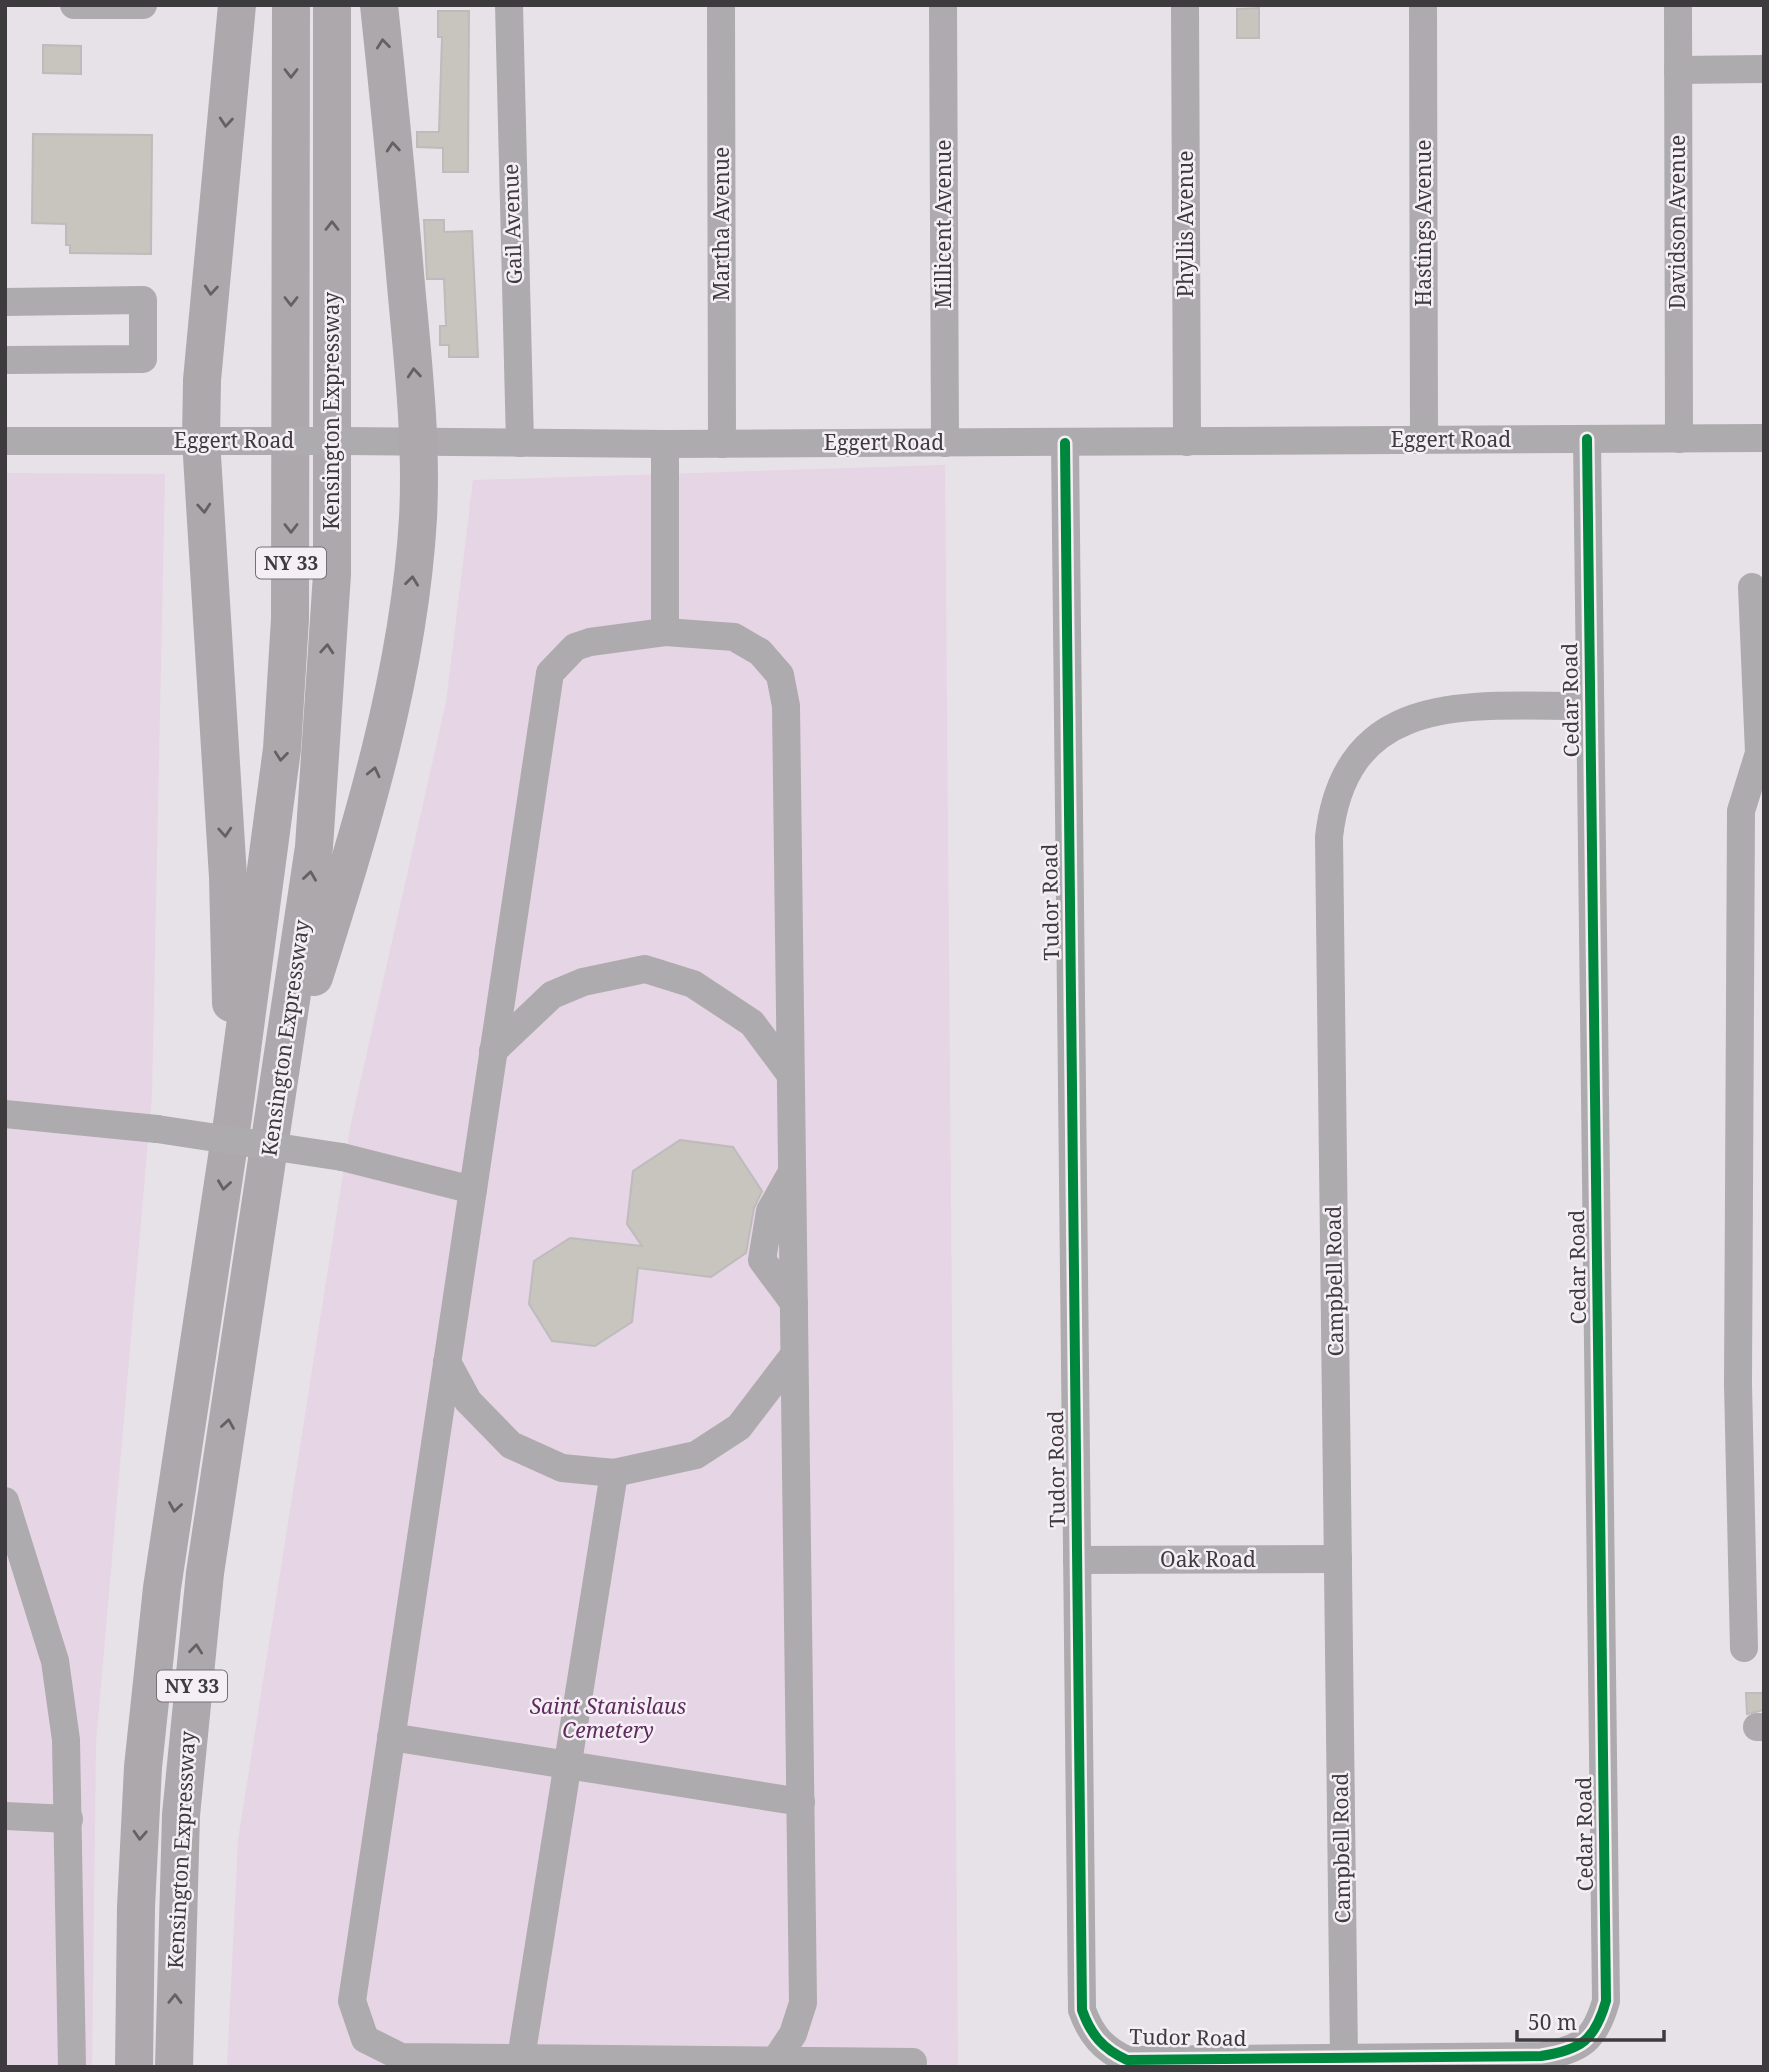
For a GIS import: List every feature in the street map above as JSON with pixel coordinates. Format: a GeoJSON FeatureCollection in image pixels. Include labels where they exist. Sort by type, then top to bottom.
{"type":"FeatureCollection","features":[{"type":"Feature","properties":{"kind":"highway"},"geometry":{"type":"LineString","coordinates":[[233,1117],[228,877],[210,440],[202,380],[237,5]]}},
{"type":"Feature","properties":{"kind":"highway","name":"Kensington Expressway"},"geometry":{"type":"LineString","coordinates":[[134,2067],[136,1907],[143,1767],[162,1588],[233,1117],[280,762],[290,620],[291,5]]}},
{"type":"Feature","properties":{"kind":"highway","name":"Kensington Expressway"},"geometry":{"type":"LineString","coordinates":[[174,2067],[181,1815],[207,1560],[314,847],[332,574],[332,5]]}},
{"type":"Feature","properties":{"kind":"highway"},"geometry":{"type":"LineString","coordinates":[[279,1089],[358,835],[400,660],[416,549],[415,442],[379,5]]}},
{"type":"Feature","properties":{"kind":"street"},"geometry":{"type":"LineString","coordinates":[[74,5],[143,5]]}},
{"type":"Feature","properties":{"kind":"street","name":"Gail Avenue"},"geometry":{"type":"LineString","coordinates":[[509,5],[520,443]]}},
{"type":"Feature","properties":{"kind":"street","name":"Martha Avenue"},"geometry":{"type":"LineString","coordinates":[[721,5],[722,444]]}},
{"type":"Feature","properties":{"kind":"street","name":"Millicent Avenue"},"geometry":{"type":"LineString","coordinates":[[943,5],[946,443]]}},
{"type":"Feature","properties":{"kind":"street","name":"Phyllis Avenue"},"geometry":{"type":"LineString","coordinates":[[1185,5],[1187,442]]}},
{"type":"Feature","properties":{"kind":"street","name":"Hastings Avenue"},"geometry":{"type":"LineString","coordinates":[[1423,5],[1424,440]]}},
{"type":"Feature","properties":{"kind":"street","name":"Davidson Avenue"},"geometry":{"type":"LineString","coordinates":[[1678,5],[1679,439]]}},
{"type":"Feature","properties":{"kind":"street"},"geometry":{"type":"LineString","coordinates":[[1678,69],[1764,69]]}},
{"type":"Feature","properties":{"kind":"street"},"geometry":{"type":"LineString","coordinates":[[5,302],[143,300],[143,359],[5,360]]}},
{"type":"Feature","properties":{"kind":"street","name":"Eggert Road"},"geometry":{"type":"LineString","coordinates":[[5,441],[722,444],[1764,438]]}},
{"type":"Feature","properties":{"kind":"street","name":"Cedar Road"},"geometry":{"type":"LineString","coordinates":[[1541,2056],[1564,2053],[1591,2036],[1600,2022],[1606,2001],[1587,439]]}},
{"type":"Feature","properties":{"kind":"street","name":"Tudor Road"},"geometry":{"type":"LineString","coordinates":[[1065,443],[1082,2010],[1088,2027],[1111,2053],[1127,2060],[1541,2056]]}},
{"type":"Feature","properties":{"kind":"street"},"geometry":{"type":"LineString","coordinates":[[665,444],[665,632]]}},
{"type":"Feature","properties":{"kind":"street"},"geometry":{"type":"LineString","coordinates":[[1744,1648],[1738,1384],[1752,1313],[1741,811],[1761,754],[1752,587]]}},
{"type":"Feature","properties":{"kind":"street"},"geometry":{"type":"LineString","coordinates":[[775,2061],[793,2034],[803,2003],[794,1303],[762,1259],[770,1211],[792,1172],[786,706],[780,675],[760,652],[734,637],[665,632],[590,642],[575,647],[550,673],[352,2001],[365,2039],[401,2057],[775,2061],[914,2062]]}},
{"type":"Feature","properties":{"kind":"street","name":"Campbell Road"},"geometry":{"type":"LineString","coordinates":[[1344,2058],[1329,837],[1338,793],[1350,769],[1379,736],[1423,713],[1467,708],[1590,706]]}},
{"type":"Feature","properties":{"kind":"street"},"geometry":{"type":"LineString","coordinates":[[493,1051],[552,995],[583,982],[645,969],[693,984],[752,1023],[790,1074]]}},
{"type":"Feature","properties":{"kind":"street"},"geometry":{"type":"LineString","coordinates":[[5,1114],[157,1129],[342,1157],[472,1190]]}},
{"type":"Feature","properties":{"kind":"street"},"geometry":{"type":"LineString","coordinates":[[447,1362],[468,1401],[511,1445],[562,1468],[614,1473],[696,1455],[739,1427],[794,1355]]}},
{"type":"Feature","properties":{"kind":"street"},"geometry":{"type":"LineString","coordinates":[[521,2058],[614,1473]]}},
{"type":"Feature","properties":{"kind":"street"},"geometry":{"type":"LineString","coordinates":[[5,1502],[17,1573],[55,1661],[66,1740],[72,2067]]}},
{"type":"Feature","properties":{"kind":"street","name":"Oak Road"},"geometry":{"type":"LineString","coordinates":[[1077,1560],[1338,1559]]}},
{"type":"Feature","properties":{"kind":"street"},"geometry":{"type":"LineString","coordinates":[[391,1737],[801,1802]]}},
{"type":"Feature","properties":{"kind":"street"},"geometry":{"type":"LineString","coordinates":[[5,1816],[69,1819]]}},
{"type":"Feature","properties":{"kind":"green space","name":"Saint Stanislaus Cemetery"},"geometry":{"type":"Polygon","coordinates":[[[945,465],[958,2067],[227,2067],[238,1840],[351,1123],[446,702],[473,480],[945,465]]]}},
{"type":"Feature","properties":{"kind":"green space"},"geometry":{"type":"Polygon","coordinates":[[[5,473],[165,474],[152,1094],[96,1743],[92,2067],[5,2067],[5,473]]]}},
{"type":"Feature","properties":{"kind":"building"},"geometry":{"type":"Polygon","coordinates":[[[1259,8],[1259,38],[1237,38],[1237,9],[1259,8]]]}},
{"type":"Feature","properties":{"kind":"building"},"geometry":{"type":"Polygon","coordinates":[[[438,11],[469,11],[468,172],[443,172],[443,148],[417,147],[417,132],[439,132],[442,37],[438,37],[438,11]]]}},
{"type":"Feature","properties":{"kind":"building"},"geometry":{"type":"Polygon","coordinates":[[[43,45],[81,46],[81,74],[43,73],[43,45]]]}},
{"type":"Feature","properties":{"kind":"building"},"geometry":{"type":"Polygon","coordinates":[[[33,134],[152,135],[151,254],[70,253],[70,245],[66,245],[66,224],[32,223],[33,134]]]}},
{"type":"Feature","properties":{"kind":"building"},"geometry":{"type":"Polygon","coordinates":[[[424,220],[444,220],[444,232],[472,231],[478,357],[449,357],[449,345],[440,345],[440,326],[446,326],[444,279],[427,279],[424,220]]]}},
{"type":"Feature","properties":{"kind":"building"},"geometry":{"type":"Polygon","coordinates":[[[680,1140],[733,1147],[762,1191],[754,1208],[746,1253],[711,1277],[638,1268],[632,1322],[595,1346],[552,1341],[529,1304],[534,1261],[570,1238],[642,1246],[627,1224],[633,1171],[680,1140]]]}},
{"type":"Feature","properties":{"kind":"building"},"geometry":{"type":"Polygon","coordinates":[[[1746,1693],[1764,1693],[1764,1710],[1747,1714],[1746,1693]]]}},
{"type":"Feature","properties":{"kind":"cycle path"},"geometry":{"type":"LineString","coordinates":[[1065,443],[1082,2010],[1089,2027],[1099,2040],[1127,2060],[1541,2056],[1555,2054],[1584,2041],[1597,2025],[1606,2001],[1587,439]]}}]}
